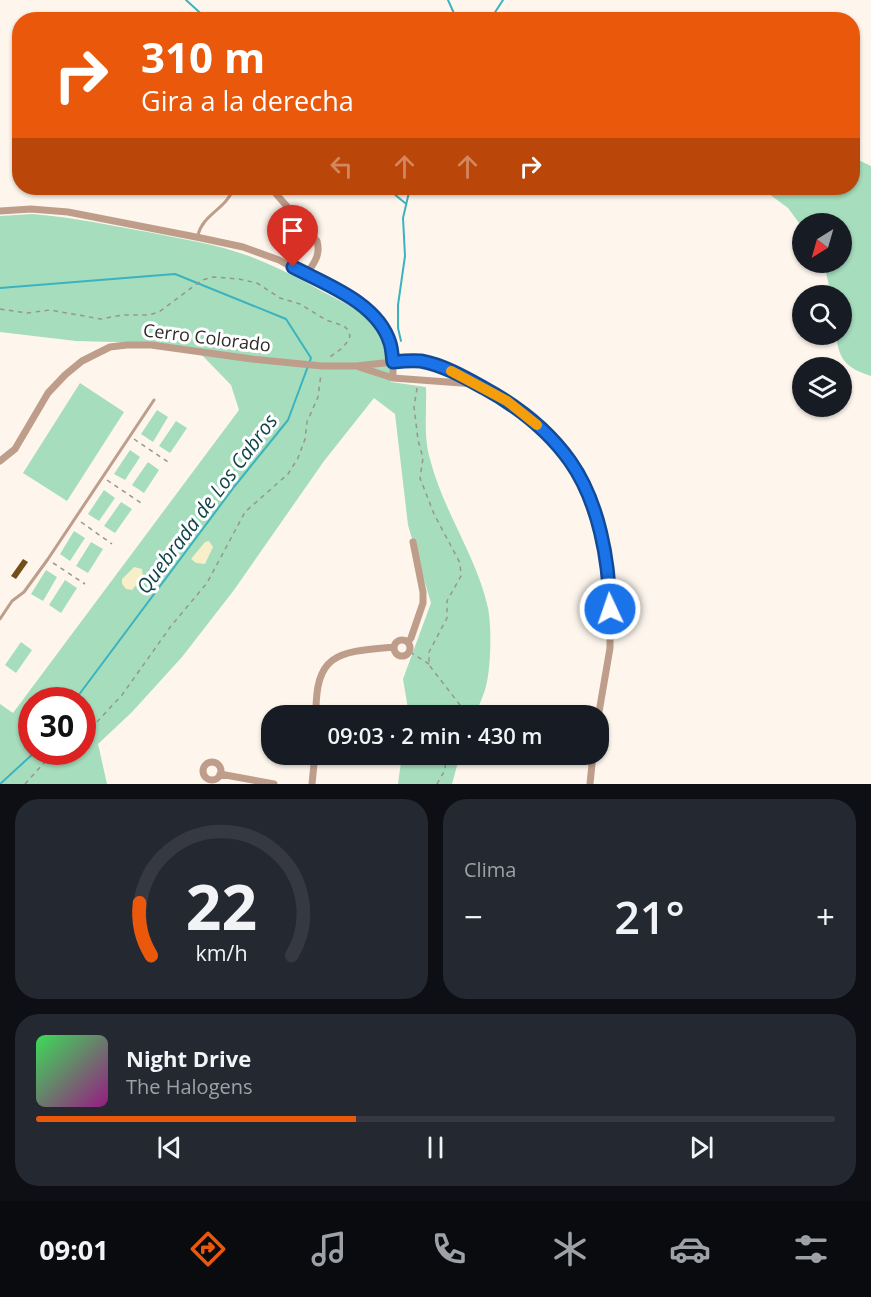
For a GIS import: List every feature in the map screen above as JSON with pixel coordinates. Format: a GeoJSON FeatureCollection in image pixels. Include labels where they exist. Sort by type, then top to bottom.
{"type":"FeatureCollection","features":[{"type":"Feature","properties":{"kind":"street"},"geometry":{"type":"LineString","coordinates":[[277,195],[317,241],[320,249],[306,275]]}},
{"type":"Feature","properties":{"kind":"street"},"geometry":{"type":"LineString","coordinates":[[0,210],[31,209],[68,212],[198,237],[252,250],[279,260],[367,309],[379,322],[390,342],[393,378]]}},
{"type":"Feature","properties":{"kind":"street","name":"Cerro Colorado"},"geometry":{"type":"LineString","coordinates":[[0,461],[15,449],[48,393],[65,375],[82,361],[110,347],[151,345],[322,366],[420,361],[449,370],[507,401],[535,422],[570,461],[589,498],[603,541],[610,590],[610,648],[600,705]]}},
{"type":"Feature","properties":{"kind":"street","name":"Cerro Colorado"},"geometry":{"type":"LineString","coordinates":[[356,366],[393,378],[477,384]]}},
{"type":"Feature","properties":{"kind":"street"},"geometry":{"type":"LineString","coordinates":[[408,642],[423,603],[413,542]]}},
{"type":"Feature","properties":{"kind":"street"},"geometry":{"type":"LineString","coordinates":[[402,640],[411,646],[406,656],[399,656],[394,647],[398,641],[402,640]]}},
{"type":"Feature","properties":{"kind":"street"},"geometry":{"type":"LineString","coordinates":[[316,705],[317,685],[321,671],[331,661],[358,650],[394,647]]}},
{"type":"Feature","properties":{"kind":"street"},"geometry":{"type":"LineString","coordinates":[[312,784],[314,765]]}},
{"type":"Feature","properties":{"kind":"street"},"geometry":{"type":"LineString","coordinates":[[590,784],[592,765]]}},
{"type":"Feature","properties":{"kind":"street"},"geometry":{"type":"LineString","coordinates":[[220,774],[274,784]]}},
{"type":"Feature","properties":{"kind":"lane"},"geometry":{"type":"LineString","coordinates":[[198,237],[203,221],[222,207],[230,195]]}},
{"type":"Feature","properties":{"kind":"lane"},"geometry":{"type":"LineString","coordinates":[[0,619],[12,601],[24,592],[48,559],[154,400]]}},
{"type":"Feature","properties":{"kind":"path"},"geometry":{"type":"LineString","coordinates":[[0,309],[27,313],[50,310],[101,319],[122,315],[149,315],[159,312],[202,280],[213,277],[239,279],[257,283],[280,298],[300,304],[326,320],[344,326],[350,336],[348,341],[322,366],[318,398],[307,422],[305,439],[298,458],[288,474],[245,512],[207,583],[171,626],[122,695],[96,723]]}},
{"type":"Feature","properties":{"kind":"path"},"geometry":{"type":"LineString","coordinates":[[419,380],[414,407],[423,458],[420,478],[442,531],[454,548],[460,563],[461,576],[447,601],[447,618],[429,652],[429,665]]}},
{"type":"Feature","properties":{"kind":"path"},"geometry":{"type":"LineString","coordinates":[[130,437],[168,462]]}},
{"type":"Feature","properties":{"kind":"path"},"geometry":{"type":"LineString","coordinates":[[103,477],[141,503]]}},
{"type":"Feature","properties":{"kind":"path"},"geometry":{"type":"LineString","coordinates":[[75,519],[112,544]]}},
{"type":"Feature","properties":{"kind":"path"},"geometry":{"type":"LineString","coordinates":[[48,559],[85,584]]}},
{"type":"Feature","properties":{"kind":"path"},"geometry":{"type":"LineString","coordinates":[[410,652],[429,665],[458,700],[459,705]]}},
{"type":"Feature","properties":{"kind":"path"},"geometry":{"type":"LineString","coordinates":[[25,784],[42,765]]}},
{"type":"Feature","properties":{"kind":"path"},"geometry":{"type":"LineString","coordinates":[[437,784],[445,765]]}},
{"type":"Feature","properties":{"kind":"green space"},"geometry":{"type":"Polygon","coordinates":[[[860,161],[871,166],[871,376],[852,367],[852,357],[842,357],[839,351],[837,345],[852,345],[852,285],[829,285],[826,273],[852,273],[852,213],[792,213],[770,195],[860,195],[860,161]]]}},
{"type":"Feature","properties":{"kind":"green space"},"geometry":{"type":"Polygon","coordinates":[[[32,214],[78,219],[232,250],[295,277],[364,315],[378,332],[384,345],[391,382],[426,387],[426,432],[430,459],[443,497],[476,571],[488,608],[489,672],[479,705],[407,705],[403,679],[431,603],[408,525],[395,414],[374,398],[324,461],[234,590],[182,657],[132,712],[98,744],[107,784],[0,784],[0,704],[13,713],[18,706],[18,765],[96,765],[96,687],[32,687],[239,410],[231,385],[195,348],[76,341],[0,332],[0,216],[32,214]]]}},
{"type":"Feature","properties":{"kind":"green space"},"geometry":{"type":"Polygon","coordinates":[[[80,383],[124,412],[67,501],[23,473],[80,383]]]}},
{"type":"Feature","properties":{"kind":"green space"},"geometry":{"type":"Polygon","coordinates":[[[157,410],[168,417],[153,442],[141,434],[157,410]]]}},
{"type":"Feature","properties":{"kind":"green space"},"geometry":{"type":"Polygon","coordinates":[[[176,421],[187,428],[170,453],[159,446],[176,421]]]}},
{"type":"Feature","properties":{"kind":"green space"},"geometry":{"type":"Polygon","coordinates":[[[130,450],[140,457],[125,480],[114,474],[130,450]]]}},
{"type":"Feature","properties":{"kind":"green space"},"geometry":{"type":"Polygon","coordinates":[[[148,462],[159,470],[144,493],[132,485],[148,462]]]}},
{"type":"Feature","properties":{"kind":"green space"},"geometry":{"type":"Polygon","coordinates":[[[104,490],[115,498],[99,521],[88,514],[104,490]]]}},
{"type":"Feature","properties":{"kind":"green space"},"geometry":{"type":"Polygon","coordinates":[[[121,502],[132,509],[115,533],[104,526],[121,502]]]}},
{"type":"Feature","properties":{"kind":"green space"},"geometry":{"type":"Polygon","coordinates":[[[74,531],[85,538],[70,561],[60,554],[74,531]]]}},
{"type":"Feature","properties":{"kind":"green space"},"geometry":{"type":"Polygon","coordinates":[[[91,542],[103,549],[88,573],[76,566],[91,542]]]}},
{"type":"Feature","properties":{"kind":"green space"},"geometry":{"type":"Polygon","coordinates":[[[46,570],[57,577],[43,601],[31,594],[46,570]]]}},
{"type":"Feature","properties":{"kind":"green space"},"geometry":{"type":"Polygon","coordinates":[[[65,580],[77,588],[61,613],[49,605],[65,580]]]}},
{"type":"Feature","properties":{"kind":"green space"},"geometry":{"type":"Polygon","coordinates":[[[21,642],[32,650],[16,673],[5,665],[21,642]]]}},
{"type":"Feature","properties":{"kind":"green space"},"geometry":{"type":"Polygon","coordinates":[[[401,765],[457,765],[452,784],[398,784],[401,765]]]}},
{"type":"Feature","properties":{"kind":"sand"},"geometry":{"type":"Polygon","coordinates":[[[209,541],[213,547],[205,564],[196,563],[191,559],[205,542],[209,541]]]}},
{"type":"Feature","properties":{"kind":"sand"},"geometry":{"type":"Polygon","coordinates":[[[134,567],[142,569],[143,577],[132,590],[126,589],[122,584],[122,579],[134,567]]]}},
{"type":"Feature","properties":{"kind":"building"},"geometry":{"type":"Polygon","coordinates":[[[23,559],[28,562],[16,579],[11,576],[23,559]]]}},
{"type":"Feature","properties":{"kind":"waterway"},"geometry":{"type":"LineString","coordinates":[[186,0],[199,12]]}},
{"type":"Feature","properties":{"kind":"waterway"},"geometry":{"type":"LineString","coordinates":[[448,0],[453,12]]}},
{"type":"Feature","properties":{"kind":"waterway"},"geometry":{"type":"LineString","coordinates":[[495,12],[503,0]]}},
{"type":"Feature","properties":{"kind":"waterway"},"geometry":{"type":"LineString","coordinates":[[395,195],[405,203]]}},
{"type":"Feature","properties":{"kind":"waterway"},"geometry":{"type":"LineString","coordinates":[[401,341],[398,328],[398,305],[405,256],[403,218],[408,195]]}},
{"type":"Feature","properties":{"kind":"waterway","name":"Quebrada de Los Cabros"},"geometry":{"type":"LineString","coordinates":[[0,288],[175,274],[286,319],[311,358],[288,420],[234,487],[85,687]]}},
{"type":"Feature","properties":{"kind":"waterway","name":"Quebrada de Los Cabros"},"geometry":{"type":"LineString","coordinates":[[0,784],[21,765]]}},
{"type":"Feature","properties":{"kind":"slow traffic"},"geometry":{"type":"LineString","coordinates":[[451,371],[507,401],[537,425]]}},
{"type":"Feature","properties":{"kind":"route"},"geometry":{"type":"LineString","coordinates":[[293,267],[367,309],[379,322],[390,342],[393,362],[420,361],[449,370],[507,401],[535,422],[570,461],[589,498],[603,541],[610,590],[610,609]]}}]}
